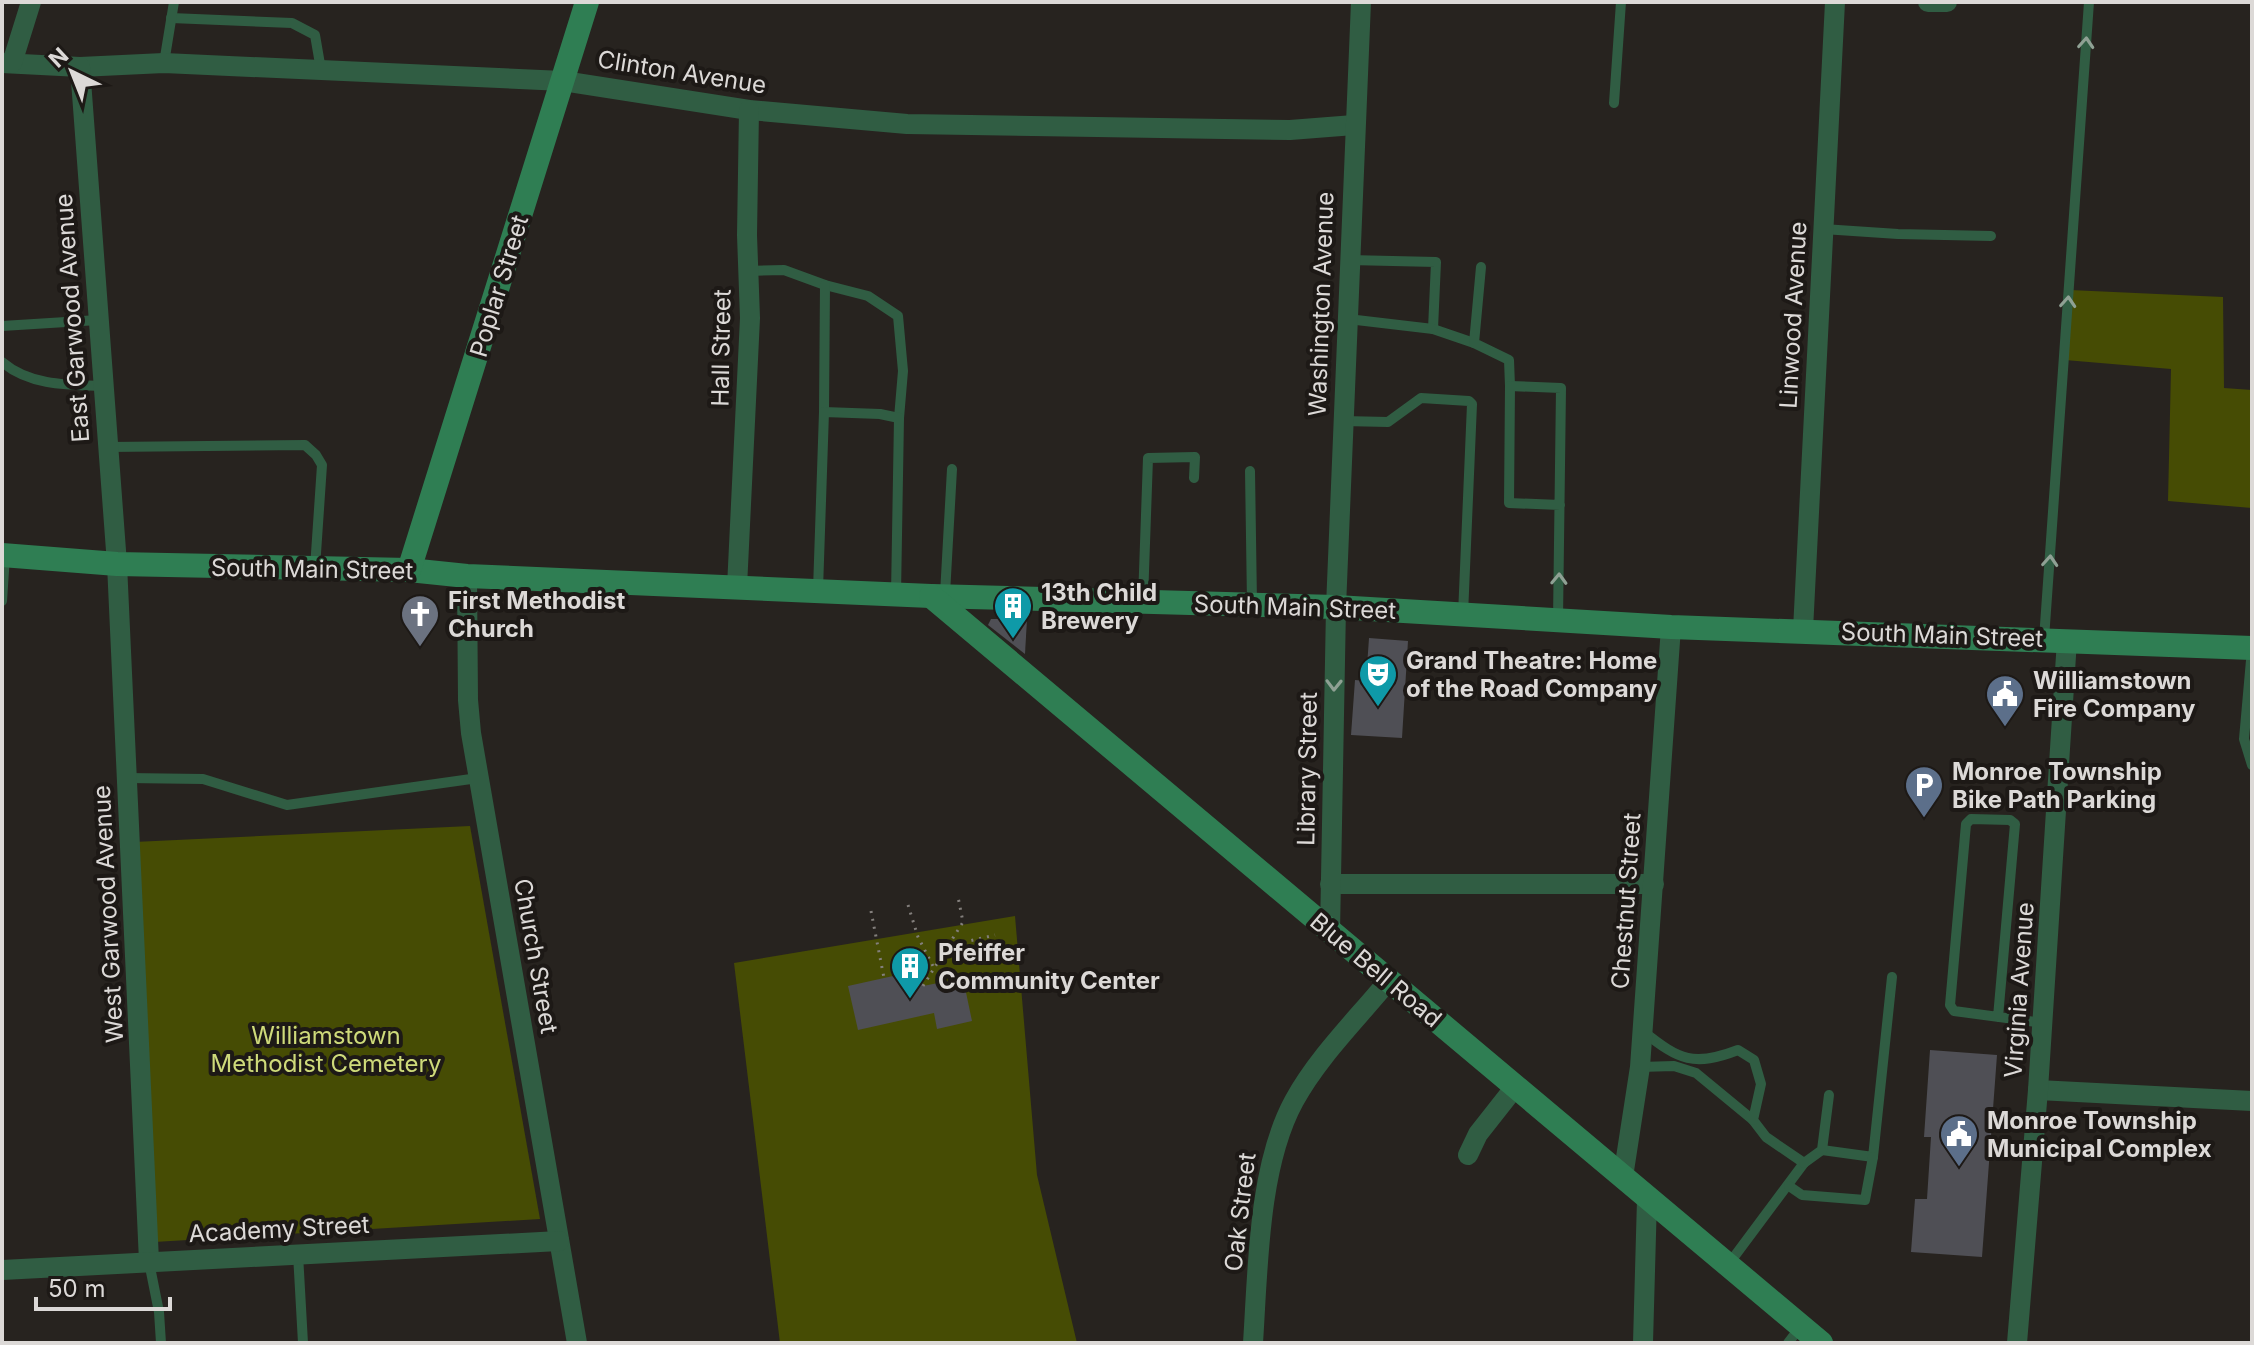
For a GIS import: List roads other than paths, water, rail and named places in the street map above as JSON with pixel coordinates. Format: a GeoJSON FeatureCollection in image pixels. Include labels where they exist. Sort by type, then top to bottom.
{"type":"FeatureCollection","features":[{"type":"Feature","properties":{"kind":"street"},"geometry":{"type":"LineString","coordinates":[[7,63],[31,2]]}},
{"type":"Feature","properties":{"kind":"street","name":"Poplar Street"},"geometry":{"type":"LineString","coordinates":[[409,570],[587,2]]}},
{"type":"Feature","properties":{"kind":"street","name":"Washington Avenue"},"geometry":{"type":"LineString","coordinates":[[1336,607],[1361,2]]}},
{"type":"Feature","properties":{"kind":"street","name":"Linwood Avenue"},"geometry":{"type":"LineString","coordinates":[[1803,630],[1835,2]]}},
{"type":"Feature","properties":{"kind":"street"},"geometry":{"type":"LineString","coordinates":[[1928,2],[1947,2]]}},
{"type":"Feature","properties":{"kind":"street","name":"Clinton Avenue"},"geometry":{"type":"LineString","coordinates":[[7,63],[80,67],[164,63],[563,81],[749,110],[907,124],[1290,130],[1354,125]]}},
{"type":"Feature","properties":{"kind":"street","name":"East Garwood Avenue"},"geometry":{"type":"LineString","coordinates":[[80,67],[117,564]]}},
{"type":"Feature","properties":{"kind":"street","name":"Hall Street"},"geometry":{"type":"LineString","coordinates":[[737,587],[750,318],[749,110]]}},
{"type":"Feature","properties":{"kind":"street","name":"South Main Street"},"geometry":{"type":"LineString","coordinates":[[3,555],[117,564],[409,570],[467,576],[818,591],[1336,607],[1671,627],[2252,648]]}},
{"type":"Feature","properties":{"kind":"street","name":"West Garwood Avenue"},"geometry":{"type":"LineString","coordinates":[[117,564],[149,1261]]}},
{"type":"Feature","properties":{"kind":"street","name":"Church Street"},"geometry":{"type":"LineString","coordinates":[[467,576],[468,700],[478,778],[577,1343]]}},
{"type":"Feature","properties":{"kind":"street","name":"Blue Bell Road"},"geometry":{"type":"LineString","coordinates":[[938,596],[1330,932],[1728,1265],[1795,1335],[1821,1343]]}},
{"type":"Feature","properties":{"kind":"street","name":"Library Street"},"geometry":{"type":"LineString","coordinates":[[1330,932],[1336,607]]}},
{"type":"Feature","properties":{"kind":"street","name":"Chestnut Street"},"geometry":{"type":"LineString","coordinates":[[1623,1177],[1640,1067],[1671,627]]}},
{"type":"Feature","properties":{"kind":"street","name":"Virginia Avenue"},"geometry":{"type":"LineString","coordinates":[[2017,1343],[2043,1023],[2056,640]]}},
{"type":"Feature","properties":{"kind":"street"},"geometry":{"type":"LineString","coordinates":[[1330,884],[1654,884]]}},
{"type":"Feature","properties":{"kind":"street","name":"Oak Street"},"geometry":{"type":"LineString","coordinates":[[1253,1343],[1267,1177],[1276,1141],[1294,1100],[1313,1072],[1389,980]]}},
{"type":"Feature","properties":{"kind":"street"},"geometry":{"type":"LineString","coordinates":[[1468,1155],[1478,1134],[1515,1087]]}},
{"type":"Feature","properties":{"kind":"street"},"geometry":{"type":"LineString","coordinates":[[2038,1090],[2252,1101]]}},
{"type":"Feature","properties":{"kind":"street"},"geometry":{"type":"LineString","coordinates":[[1646,1343],[1647,1199]]}},
{"type":"Feature","properties":{"kind":"street","name":"Academy Street"},"geometry":{"type":"LineString","coordinates":[[2,1270],[559,1241]]}},
{"type":"Feature","properties":{"kind":"lane"},"geometry":{"type":"LineString","coordinates":[[164,63],[174,2]]}},
{"type":"Feature","properties":{"kind":"lane"},"geometry":{"type":"LineString","coordinates":[[1614,103],[1621,2]]}},
{"type":"Feature","properties":{"kind":"lane"},"geometry":{"type":"LineString","coordinates":[[2056,640],[2089,2]]}},
{"type":"Feature","properties":{"kind":"lane"},"geometry":{"type":"LineString","coordinates":[[171,18],[292,23],[315,35],[321,70]]}},
{"type":"Feature","properties":{"kind":"lane"},"geometry":{"type":"LineString","coordinates":[[1823,229],[1991,236]]}},
{"type":"Feature","properties":{"kind":"lane"},"geometry":{"type":"LineString","coordinates":[[1349,260],[1436,262],[1433,329]]}},
{"type":"Feature","properties":{"kind":"lane"},"geometry":{"type":"LineString","coordinates":[[1474,343],[1481,267]]}},
{"type":"Feature","properties":{"kind":"lane"},"geometry":{"type":"LineString","coordinates":[[748,271],[784,270],[868,296],[898,316],[903,371],[899,418],[896,594]]}},
{"type":"Feature","properties":{"kind":"lane"},"geometry":{"type":"LineString","coordinates":[[818,591],[825,285]]}},
{"type":"Feature","properties":{"kind":"lane"},"geometry":{"type":"LineString","coordinates":[[1347,318],[1433,329],[1474,343],[1509,360],[1509,503],[1560,505]]}},
{"type":"Feature","properties":{"kind":"lane"},"geometry":{"type":"LineString","coordinates":[[2,326],[98,320]]}},
{"type":"Feature","properties":{"kind":"lane"},"geometry":{"type":"LineString","coordinates":[[2,362],[10,370],[38,380],[104,386]]}},
{"type":"Feature","properties":{"kind":"lane"},"geometry":{"type":"LineString","coordinates":[[1510,386],[1561,388],[1558,620]]}},
{"type":"Feature","properties":{"kind":"lane"},"geometry":{"type":"LineString","coordinates":[[1343,421],[1388,422],[1421,398],[1469,401],[1472,404],[1463,615]]}},
{"type":"Feature","properties":{"kind":"lane"},"geometry":{"type":"LineString","coordinates":[[824,412],[880,414],[899,418]]}},
{"type":"Feature","properties":{"kind":"lane"},"geometry":{"type":"LineString","coordinates":[[108,447],[305,445],[322,465],[315,568]]}},
{"type":"Feature","properties":{"kind":"lane"},"geometry":{"type":"LineString","coordinates":[[1143,602],[1148,458],[1195,457],[1194,478]]}},
{"type":"Feature","properties":{"kind":"lane"},"geometry":{"type":"LineString","coordinates":[[938,596],[952,469]]}},
{"type":"Feature","properties":{"kind":"lane"},"geometry":{"type":"LineString","coordinates":[[1250,471],[1252,605]]}},
{"type":"Feature","properties":{"kind":"lane"},"geometry":{"type":"LineString","coordinates":[[2,601],[3,555]]}},
{"type":"Feature","properties":{"kind":"lane"},"geometry":{"type":"LineString","coordinates":[[2252,648],[2244,739],[2252,765]]}},
{"type":"Feature","properties":{"kind":"lane"},"geometry":{"type":"LineString","coordinates":[[127,778],[203,779],[287,805],[478,778]]}},
{"type":"Feature","properties":{"kind":"lane"},"geometry":{"type":"LineString","coordinates":[[1998,1017],[2015,824],[2010,820],[1971,819],[1966,824],[1950,1005],[1954,1011],[1998,1017],[2043,1023]]}},
{"type":"Feature","properties":{"kind":"lane"},"geometry":{"type":"LineString","coordinates":[[1789,1186],[1802,1195],[1865,1200],[1873,1157],[1892,977]]}},
{"type":"Feature","properties":{"kind":"lane"},"geometry":{"type":"LineString","coordinates":[[1642,1031],[1669,1052],[1691,1061],[1723,1056],[1738,1050],[1754,1060],[1761,1084],[1753,1120]]}},
{"type":"Feature","properties":{"kind":"lane"},"geometry":{"type":"LineString","coordinates":[[1640,1067],[1674,1066],[1696,1073],[1753,1120],[1766,1137],[1804,1163]]}},
{"type":"Feature","properties":{"kind":"lane"},"geometry":{"type":"LineString","coordinates":[[1822,1150],[1829,1095]]}},
{"type":"Feature","properties":{"kind":"lane"},"geometry":{"type":"LineString","coordinates":[[1728,1265],[1804,1163],[1822,1150],[1873,1157]]}},
{"type":"Feature","properties":{"kind":"lane"},"geometry":{"type":"LineString","coordinates":[[298,1254],[303,1343]]}},
{"type":"Feature","properties":{"kind":"lane"},"geometry":{"type":"LineString","coordinates":[[149,1261],[159,1312],[161,1343]]}},
{"type":"Feature","properties":{"kind":"place","name":"13th Child Brewery"},"geometry":{"type":"Point","coordinates":[1013,640]}},
{"type":"Feature","properties":{"kind":"place","name":"First Methodist Church"},"geometry":{"type":"Point","coordinates":[420,648]}},
{"type":"Feature","properties":{"kind":"place","name":"Grand Theatre: Home of the Road Company"},"geometry":{"type":"Point","coordinates":[1378,708]}},
{"type":"Feature","properties":{"kind":"place","name":"Williamstown Fire Company"},"geometry":{"type":"Point","coordinates":[2005,728]}},
{"type":"Feature","properties":{"kind":"place","name":"Monroe Township Bike Path Parking"},"geometry":{"type":"Point","coordinates":[1924,819]}},
{"type":"Feature","properties":{"kind":"place","name":"Pfeiffer Community Center"},"geometry":{"type":"Point","coordinates":[910,1000]}},
{"type":"Feature","properties":{"kind":"place","name":"Monroe Township Municipal Complex"},"geometry":{"type":"Point","coordinates":[1959,1168]}},
{"type":"Feature","properties":{"kind":"park label","name":"Williamstown Methodist Cemetery"},"geometry":{"type":"Point","coordinates":[326,1049]}}]}
